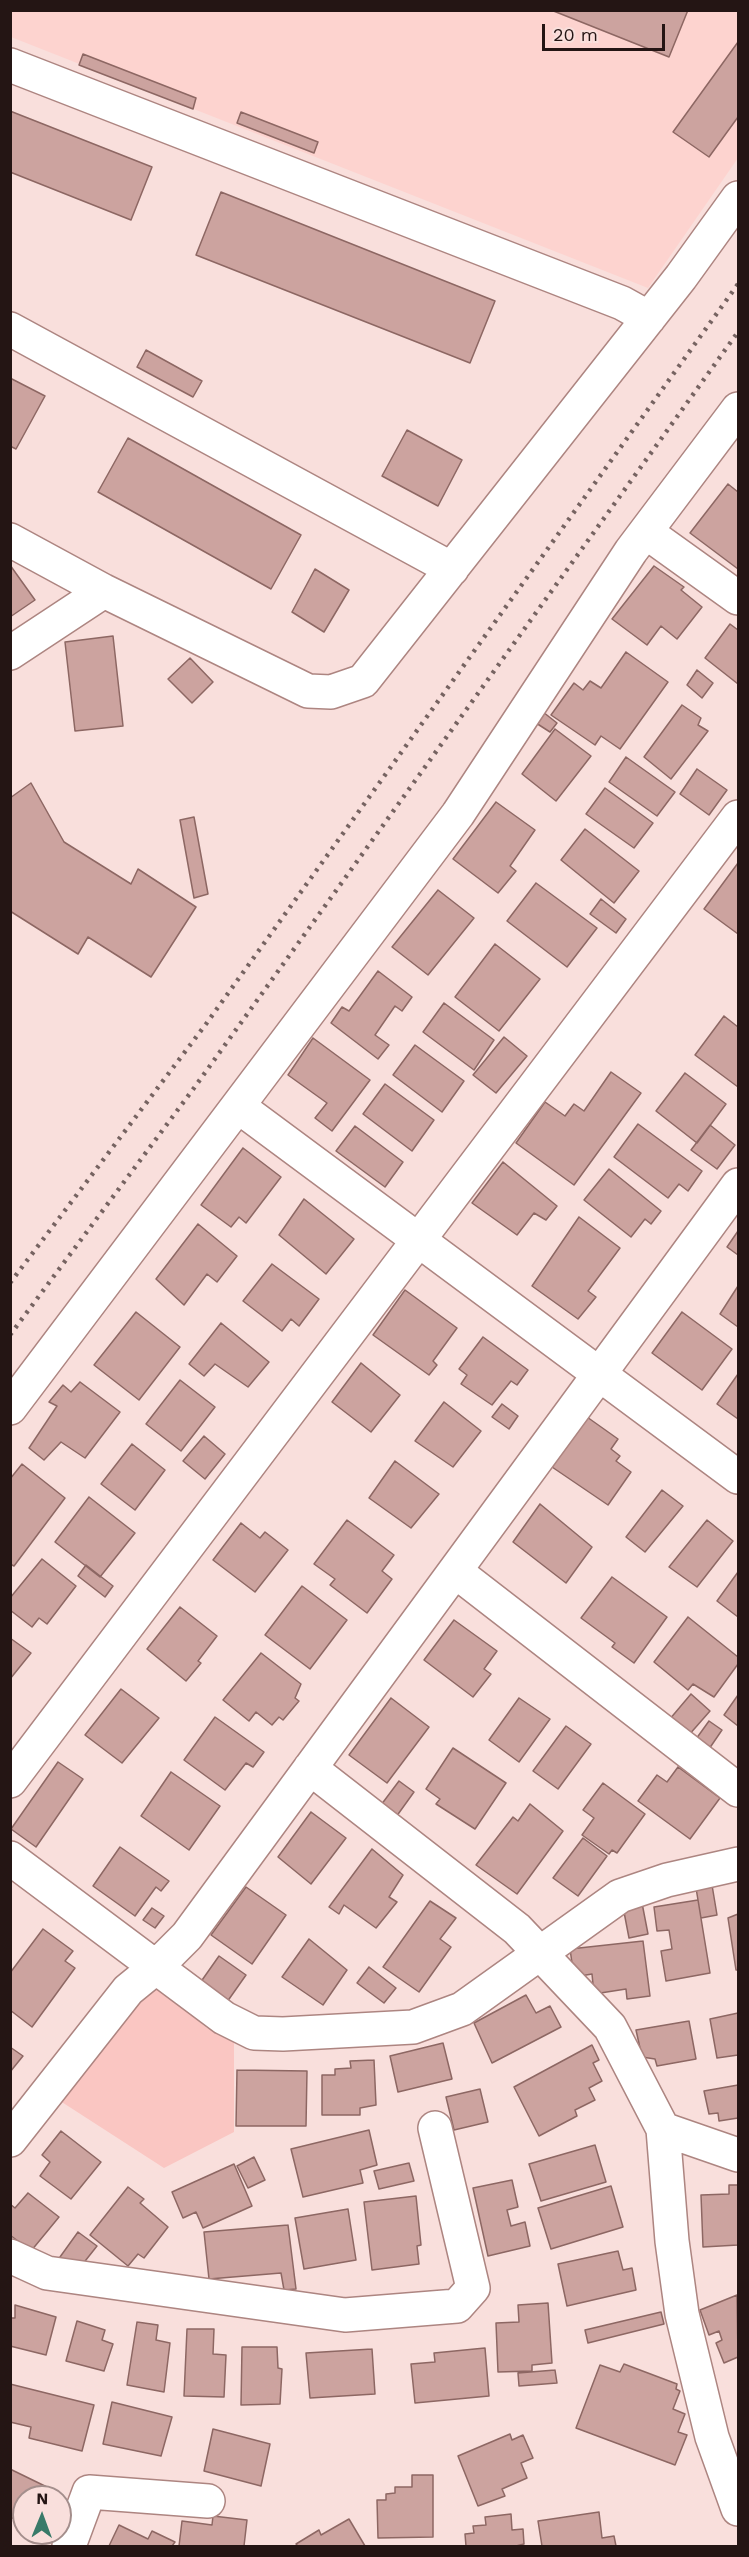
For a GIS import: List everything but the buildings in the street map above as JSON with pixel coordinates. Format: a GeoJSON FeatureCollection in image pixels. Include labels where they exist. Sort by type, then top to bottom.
{"type":"FeatureCollection","features":[{"type":"Feature","properties":{"kind":"street"},"geometry":{"type":"LineString","coordinates":[[10,65],[622,303],[649,318]]}},
{"type":"Feature","properties":{"kind":"street"},"geometry":{"type":"LineString","coordinates":[[10,540],[105,591],[308,691],[331,692],[363,681],[649,318],[738,198]]}},
{"type":"Feature","properties":{"kind":"street"},"geometry":{"type":"LineString","coordinates":[[10,329],[452,569]]}},
{"type":"Feature","properties":{"kind":"street"},"geometry":{"type":"LineString","coordinates":[[10,1408],[458,814],[646,532],[738,409]]}},
{"type":"Feature","properties":{"kind":"street"},"geometry":{"type":"LineString","coordinates":[[646,532],[738,598]]}},
{"type":"Feature","properties":{"kind":"street"},"geometry":{"type":"LineString","coordinates":[[10,653],[105,591]]}},
{"type":"Feature","properties":{"kind":"street"},"geometry":{"type":"LineString","coordinates":[[10,1781],[738,817]]}},
{"type":"Feature","properties":{"kind":"street"},"geometry":{"type":"LineString","coordinates":[[239,1107],[738,1477]]}},
{"type":"Feature","properties":{"kind":"street"},"geometry":{"type":"LineString","coordinates":[[10,2140],[128,1990],[155,1968],[187,1936],[738,1185]]}},
{"type":"Feature","properties":{"kind":"street"},"geometry":{"type":"LineString","coordinates":[[455,1570],[738,1790]]}},
{"type":"Feature","properties":{"kind":"street"},"geometry":{"type":"LineString","coordinates":[[310,1768],[518,1929],[610,2027],[663,2129],[672,2241],[682,2314],[712,2437],[738,2509]]}},
{"type":"Feature","properties":{"kind":"street"},"geometry":{"type":"LineString","coordinates":[[10,1858],[224,2018],[254,2033],[283,2034],[413,2027],[462,2009],[620,1896],[667,1880],[738,1864]]}},
{"type":"Feature","properties":{"kind":"street"},"geometry":{"type":"LineString","coordinates":[[10,2256],[47,2273],[345,2315],[457,2306],[473,2288],[435,2128]]}},
{"type":"Feature","properties":{"kind":"street"},"geometry":{"type":"LineString","coordinates":[[663,2129],[738,2155]]}},
{"type":"Feature","properties":{"kind":"street"},"geometry":{"type":"LineString","coordinates":[[69,2547],[90,2492],[208,2501]]}},
{"type":"Feature","properties":{"kind":"shaded area"},"geometry":{"type":"Polygon","coordinates":[[[10,11],[738,11],[738,158],[648,288],[11,37],[10,11]]]}},
{"type":"Feature","properties":{"kind":"shaded area"},"geometry":{"type":"Polygon","coordinates":[[[148,1980],[207,2028],[234,2040],[234,2132],[164,2168],[54,2097],[148,1980]]]}},
{"type":"Feature","properties":{"kind":"railway"},"geometry":{"type":"LineString","coordinates":[[10,1283],[206,1024],[738,284]]}},
{"type":"Feature","properties":{"kind":"railway"},"geometry":{"type":"LineString","coordinates":[[10,1335],[194,1088],[738,332]]}}]}
